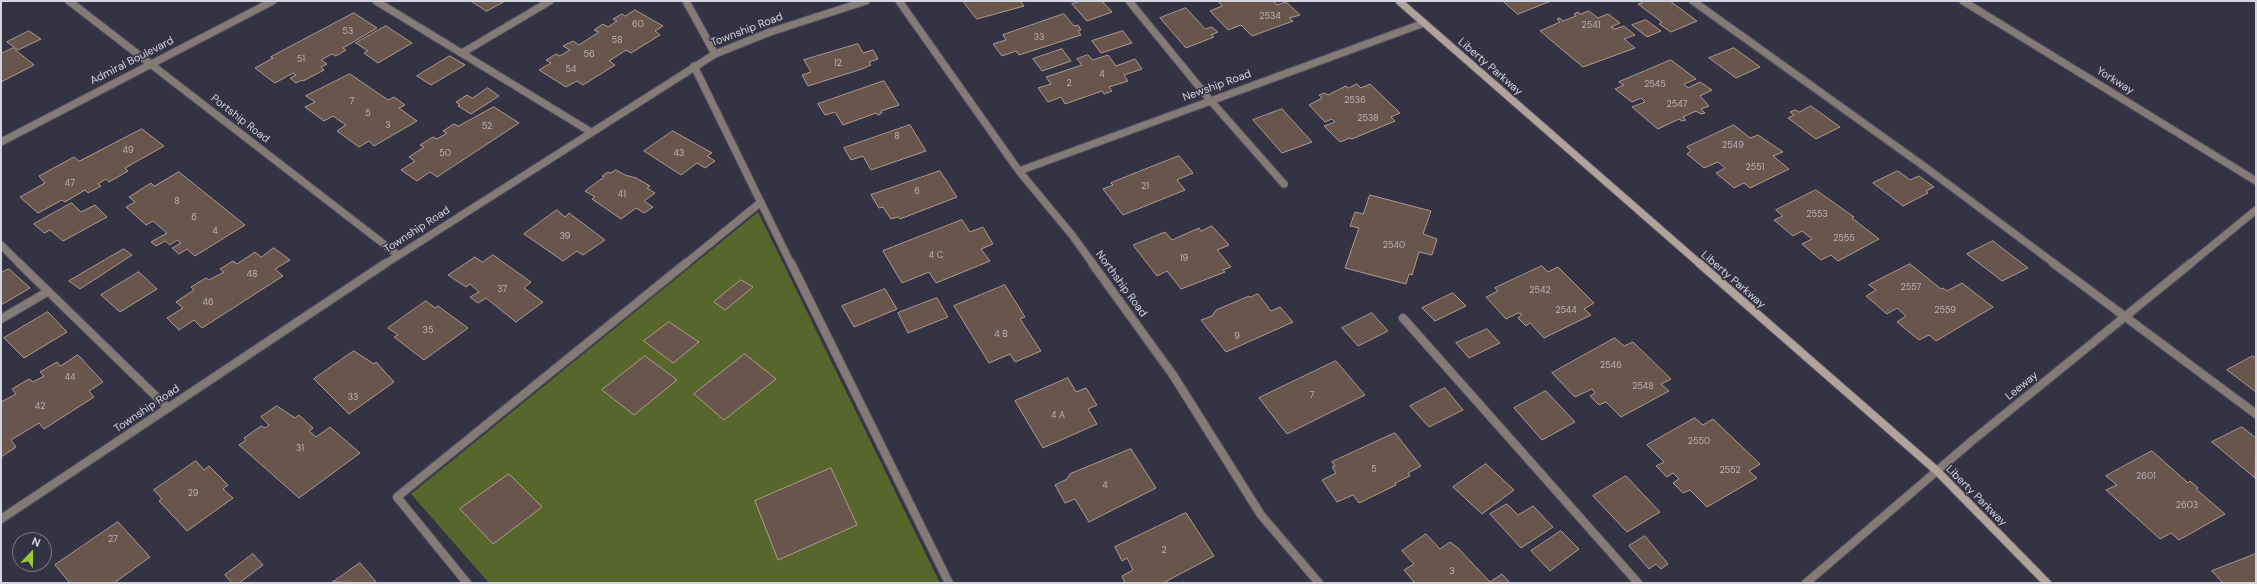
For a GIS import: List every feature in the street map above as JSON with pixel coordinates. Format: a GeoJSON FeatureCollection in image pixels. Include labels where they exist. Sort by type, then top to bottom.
{"type":"FeatureCollection","features":[{"type":"Feature","properties":{"kind":"street","name":"Portship Road"},"geometry":{"type":"LineString","coordinates":[[69,1],[398,255]]}},
{"type":"Feature","properties":{"kind":"street","name":"Admiral Boulevard"},"geometry":{"type":"LineString","coordinates":[[1,142],[273,1]]}},
{"type":"Feature","properties":{"kind":"street"},"geometry":{"type":"LineString","coordinates":[[376,1],[591,132]]}},
{"type":"Feature","properties":{"kind":"street"},"geometry":{"type":"LineString","coordinates":[[462,53],[550,1]]}},
{"type":"Feature","properties":{"kind":"street"},"geometry":{"type":"LineString","coordinates":[[686,1],[714,54]]}},
{"type":"Feature","properties":{"kind":"street","name":"Township Road"},"geometry":{"type":"LineString","coordinates":[[1,519],[398,255],[714,54],[770,32],[866,1]]}},
{"type":"Feature","properties":{"kind":"street","name":"Northship Road"},"geometry":{"type":"LineString","coordinates":[[900,1],[1019,171],[1072,236],[1173,375],[1261,515],[1319,583]]}},
{"type":"Feature","properties":{"kind":"street"},"geometry":{"type":"LineString","coordinates":[[1128,1],[1210,100],[1284,184]]}},
{"type":"Feature","properties":{"kind":"street","name":"Liberty Parkway"},"geometry":{"type":"LineString","coordinates":[[1399,1],[1936,471],[2047,583]]}},
{"type":"Feature","properties":{"kind":"street"},"geometry":{"type":"LineString","coordinates":[[1693,1],[1918,163],[2256,414]]}},
{"type":"Feature","properties":{"kind":"street","name":"Yorkway"},"geometry":{"type":"LineString","coordinates":[[1963,1],[2256,181]]}},
{"type":"Feature","properties":{"kind":"street","name":"Newship Road"},"geometry":{"type":"LineString","coordinates":[[1019,171],[1210,100],[1424,24]]}},
{"type":"Feature","properties":{"kind":"street"},"geometry":{"type":"LineString","coordinates":[[694,66],[949,583]]}},
{"type":"Feature","properties":{"kind":"street"},"geometry":{"type":"LineString","coordinates":[[467,583],[397,497],[761,202]]}},
{"type":"Feature","properties":{"kind":"street","name":"Leeway"},"geometry":{"type":"LineString","coordinates":[[1806,583],[1936,471],[2256,210]]}},
{"type":"Feature","properties":{"kind":"street"},"geometry":{"type":"LineString","coordinates":[[1,245],[47,292],[168,408]]}},
{"type":"Feature","properties":{"kind":"street"},"geometry":{"type":"LineString","coordinates":[[1,319],[47,292]]}},
{"type":"Feature","properties":{"kind":"street"},"geometry":{"type":"LineString","coordinates":[[1403,318],[1638,583]]}},
{"type":"Feature","properties":{"kind":"green space"},"geometry":{"type":"Polygon","coordinates":[[[758,212],[940,583],[489,583],[411,494],[758,212]]]}},
{"type":"Feature","properties":{"kind":"building"},"geometry":{"type":"Polygon","coordinates":[[[471,1],[505,1],[487,11],[471,1]]]}},
{"type":"Feature","properties":{"kind":"building"},"geometry":{"type":"Polygon","coordinates":[[[963,1],[1020,1],[1024,6],[977,19],[963,1]]]}},
{"type":"Feature","properties":{"kind":"building"},"geometry":{"type":"Polygon","coordinates":[[[1081,1],[1102,1],[1112,12],[1087,21],[1072,4],[1081,1]]]}},
{"type":"Feature","properties":{"kind":"building"},"geometry":{"type":"Polygon","coordinates":[[[1218,1],[1274,1],[1277,5],[1286,2],[1300,15],[1289,18],[1293,21],[1252,36],[1241,25],[1228,30],[1210,11],[1222,6],[1218,1]]]}},
{"type":"Feature","properties":{"kind":"building"},"geometry":{"type":"Polygon","coordinates":[[[1503,1],[1551,1],[1518,14],[1503,1]]]}},
{"type":"Feature","properties":{"kind":"building"},"geometry":{"type":"Polygon","coordinates":[[[1640,1],[1670,1],[1697,21],[1671,32],[1659,24],[1662,22],[1638,4],[1642,3],[1640,1]]]}},
{"type":"Feature","properties":{"kind":"building"},"geometry":{"type":"Polygon","coordinates":[[[1186,8],[1205,29],[1212,27],[1218,32],[1211,35],[1214,37],[1186,48],[1160,18],[1186,8]]]}},
{"type":"Feature","properties":{"kind":"building"},"geometry":{"type":"Polygon","coordinates":[[[635,10],[663,26],[655,31],[660,35],[631,53],[626,50],[609,61],[615,65],[583,85],[577,81],[566,87],[539,70],[551,63],[546,60],[556,54],[560,56],[570,50],[563,46],[573,41],[579,45],[599,32],[594,30],[603,24],[608,27],[617,21],[613,19],[622,14],[625,16],[635,10]]]}},
{"type":"Feature","properties":{"kind":"building"},"geometry":{"type":"Polygon","coordinates":[[[1589,11],[1598,18],[1608,14],[1620,23],[1611,27],[1615,29],[1624,26],[1635,35],[1624,39],[1635,48],[1583,67],[1540,31],[1560,22],[1557,19],[1560,18],[1563,21],[1576,16],[1574,14],[1578,12],[1580,14],[1589,11]]]}},
{"type":"Feature","properties":{"kind":"building"},"geometry":{"type":"Polygon","coordinates":[[[354,13],[377,28],[343,48],[346,50],[336,56],[332,54],[321,60],[327,64],[321,67],[324,70],[296,83],[290,78],[296,75],[293,73],[275,83],[255,68],[273,58],[271,57],[354,13]]]}},
{"type":"Feature","properties":{"kind":"building"},"geometry":{"type":"Polygon","coordinates":[[[1064,14],[1074,26],[1078,25],[1081,30],[1078,31],[1081,35],[1019,55],[1016,51],[1002,56],[993,44],[1006,40],[1003,35],[1064,14]]]}},
{"type":"Feature","properties":{"kind":"building"},"geometry":{"type":"Polygon","coordinates":[[[1646,20],[1661,31],[1647,37],[1632,25],[1646,20]]]}},
{"type":"Feature","properties":{"kind":"building"},"geometry":{"type":"Polygon","coordinates":[[[386,26],[412,43],[378,63],[364,53],[368,51],[356,43],[386,26]]]}},
{"type":"Feature","properties":{"kind":"building"},"geometry":{"type":"Polygon","coordinates":[[[29,31],[41,39],[18,50],[7,42],[29,31]]]}},
{"type":"Feature","properties":{"kind":"building"},"geometry":{"type":"Polygon","coordinates":[[[1123,31],[1132,43],[1101,53],[1092,41],[1123,31]]]}},
{"type":"Feature","properties":{"kind":"building"},"geometry":{"type":"Polygon","coordinates":[[[858,44],[863,53],[873,50],[878,59],[869,62],[871,65],[862,69],[808,86],[802,75],[811,72],[804,60],[858,44]]]}},
{"type":"Feature","properties":{"kind":"building"},"geometry":{"type":"Polygon","coordinates":[[[13,48],[34,65],[1,82],[1,54],[13,48]]]}},
{"type":"Feature","properties":{"kind":"building"},"geometry":{"type":"Polygon","coordinates":[[[1734,48],[1760,67],[1736,78],[1709,58],[1734,48]]]}},
{"type":"Feature","properties":{"kind":"building"},"geometry":{"type":"Polygon","coordinates":[[[1062,49],[1071,61],[1042,71],[1033,59],[1062,49]]]}},
{"type":"Feature","properties":{"kind":"building"},"geometry":{"type":"Polygon","coordinates":[[[1088,55],[1093,60],[1108,55],[1116,66],[1135,59],[1142,69],[1124,75],[1128,81],[1109,87],[1112,91],[1104,94],[1102,91],[1065,104],[1061,97],[1048,102],[1038,88],[1051,84],[1046,77],[1082,65],[1077,59],[1088,55]]]}},
{"type":"Feature","properties":{"kind":"building"},"geometry":{"type":"Polygon","coordinates":[[[450,56],[465,65],[431,85],[417,76],[450,56]]]}},
{"type":"Feature","properties":{"kind":"building"},"geometry":{"type":"Polygon","coordinates":[[[1671,60],[1696,79],[1684,84],[1688,88],[1700,82],[1712,90],[1700,96],[1709,106],[1701,109],[1705,113],[1701,114],[1696,111],[1683,117],[1686,120],[1682,121],[1679,119],[1658,129],[1632,107],[1645,102],[1641,98],[1632,102],[1615,89],[1624,85],[1619,82],[1671,60]]]}},
{"type":"Feature","properties":{"kind":"building"},"geometry":{"type":"Polygon","coordinates":[[[350,74],[388,100],[394,97],[405,105],[399,108],[417,121],[374,146],[369,141],[359,147],[337,131],[346,125],[333,116],[324,121],[305,107],[315,102],[306,96],[350,74]]]}},
{"type":"Feature","properties":{"kind":"building"},"geometry":{"type":"Polygon","coordinates":[[[884,81],[899,105],[881,111],[882,113],[878,115],[876,113],[843,125],[835,112],[825,115],[818,104],[884,81]]]}},
{"type":"Feature","properties":{"kind":"building"},"geometry":{"type":"Polygon","coordinates":[[[1357,84],[1361,88],[1370,84],[1400,113],[1391,117],[1395,121],[1352,139],[1350,138],[1340,142],[1324,126],[1335,122],[1332,119],[1325,122],[1309,105],[1322,98],[1319,95],[1325,93],[1328,95],[1346,86],[1348,88],[1357,84]]]}},
{"type":"Feature","properties":{"kind":"building"},"geometry":{"type":"Polygon","coordinates":[[[488,88],[499,96],[471,114],[458,106],[460,105],[456,102],[467,95],[472,98],[488,88]]]}},
{"type":"Feature","properties":{"kind":"building"},"geometry":{"type":"Polygon","coordinates":[[[1811,106],[1840,127],[1816,139],[1788,118],[1794,115],[1790,112],[1795,110],[1799,112],[1811,106]]]}},
{"type":"Feature","properties":{"kind":"building"},"geometry":{"type":"Polygon","coordinates":[[[494,107],[519,123],[437,177],[430,172],[417,181],[401,170],[415,161],[409,157],[424,147],[420,145],[433,137],[437,139],[447,133],[443,131],[454,124],[458,126],[494,107]]]}},
{"type":"Feature","properties":{"kind":"building"},"geometry":{"type":"Polygon","coordinates":[[[1282,109],[1312,142],[1282,153],[1253,120],[1282,109]]]}},
{"type":"Feature","properties":{"kind":"building"},"geometry":{"type":"Polygon","coordinates":[[[910,125],[926,151],[871,170],[863,156],[851,160],[844,148],[910,125]]]}},
{"type":"Feature","properties":{"kind":"building"},"geometry":{"type":"Polygon","coordinates":[[[1734,125],[1750,138],[1758,135],[1783,152],[1773,156],[1789,169],[1750,188],[1744,183],[1734,188],[1716,173],[1725,168],[1718,162],[1704,168],[1687,154],[1691,151],[1687,147],[1734,125]]]}},
{"type":"Feature","properties":{"kind":"building"},"geometry":{"type":"Polygon","coordinates":[[[142,129],[164,146],[125,168],[128,171],[109,182],[106,179],[98,184],[101,186],[88,193],[85,190],[65,202],[62,200],[38,213],[20,197],[45,183],[39,176],[74,157],[79,161],[142,129]]]}},
{"type":"Feature","properties":{"kind":"building"},"geometry":{"type":"Polygon","coordinates":[[[673,131],[712,153],[707,156],[715,161],[705,168],[697,163],[681,175],[644,151],[673,131]]]}},
{"type":"Feature","properties":{"kind":"building"},"geometry":{"type":"Polygon","coordinates":[[[1179,156],[1193,173],[1177,180],[1185,190],[1123,215],[1103,189],[1113,185],[1111,183],[1179,156]]]}},
{"type":"Feature","properties":{"kind":"building"},"geometry":{"type":"Polygon","coordinates":[[[616,170],[625,175],[636,178],[650,186],[647,188],[655,193],[644,201],[653,207],[644,213],[636,208],[621,219],[592,199],[595,197],[585,191],[604,177],[602,176],[608,172],[610,173],[616,170]]]}},
{"type":"Feature","properties":{"kind":"building"},"geometry":{"type":"Polygon","coordinates":[[[940,171],[957,197],[900,219],[898,217],[891,219],[883,207],[879,208],[871,195],[940,171]]]}},
{"type":"Feature","properties":{"kind":"building"},"geometry":{"type":"Polygon","coordinates":[[[1898,171],[1910,180],[1919,176],[1934,187],[1926,191],[1928,193],[1903,206],[1873,183],[1898,171]]]}},
{"type":"Feature","properties":{"kind":"building"},"geometry":{"type":"Polygon","coordinates":[[[179,172],[245,225],[195,256],[187,249],[179,254],[172,248],[181,243],[177,240],[170,245],[165,241],[156,246],[151,242],[167,233],[153,221],[146,225],[126,207],[135,202],[129,197],[151,183],[154,186],[179,172]]]}},
{"type":"Feature","properties":{"kind":"building"},"geometry":{"type":"Polygon","coordinates":[[[1816,190],[1854,217],[1852,218],[1879,239],[1838,261],[1831,255],[1821,260],[1802,244],[1812,239],[1802,231],[1793,236],[1774,220],[1783,216],[1776,210],[1816,190]]]}},
{"type":"Feature","properties":{"kind":"building"},"geometry":{"type":"Polygon","coordinates":[[[1370,195],[1431,211],[1423,234],[1437,239],[1432,255],[1419,252],[1412,275],[1409,274],[1406,284],[1345,268],[1359,228],[1350,226],[1355,212],[1363,214],[1370,195]]]}},
{"type":"Feature","properties":{"kind":"building"},"geometry":{"type":"Polygon","coordinates":[[[72,203],[81,212],[95,205],[107,217],[63,241],[50,230],[44,233],[34,224],[72,203]]]}},
{"type":"Feature","properties":{"kind":"building"},"geometry":{"type":"Polygon","coordinates":[[[557,210],[565,217],[569,213],[605,240],[583,255],[577,251],[563,261],[524,234],[557,210]]]}},
{"type":"Feature","properties":{"kind":"building"},"geometry":{"type":"Polygon","coordinates":[[[962,220],[970,232],[983,227],[993,244],[981,249],[990,261],[936,283],[929,272],[902,283],[883,251],[962,220]]]}},
{"type":"Feature","properties":{"kind":"building"},"geometry":{"type":"Polygon","coordinates":[[[1212,226],[1229,245],[1217,250],[1231,267],[1223,270],[1225,272],[1181,289],[1167,271],[1157,276],[1133,245],[1165,232],[1172,240],[1199,228],[1201,231],[1212,226]]]}},
{"type":"Feature","properties":{"kind":"building"},"geometry":{"type":"Polygon","coordinates":[[[1993,241],[2028,268],[2002,281],[1967,254],[1993,241]]]}},
{"type":"Feature","properties":{"kind":"building"},"geometry":{"type":"Polygon","coordinates":[[[274,248],[290,260],[275,269],[283,276],[202,328],[194,320],[179,330],[167,318],[183,308],[176,302],[194,290],[191,287],[206,278],[209,280],[224,272],[220,269],[233,261],[237,264],[255,252],[261,257],[274,248]]]}},
{"type":"Feature","properties":{"kind":"building"},"geometry":{"type":"Polygon","coordinates":[[[124,249],[132,255],[80,289],[69,281],[124,249]]]}},
{"type":"Feature","properties":{"kind":"building"},"geometry":{"type":"Polygon","coordinates":[[[493,255],[531,282],[524,288],[543,302],[516,322],[486,298],[478,303],[470,297],[479,292],[470,284],[466,287],[448,275],[475,257],[482,262],[493,255]]]}},
{"type":"Feature","properties":{"kind":"building"},"geometry":{"type":"Polygon","coordinates":[[[1910,264],[1941,289],[1943,288],[1947,291],[1962,283],[1993,307],[1936,341],[1929,335],[1919,340],[1897,322],[1906,316],[1897,308],[1887,314],[1866,296],[1876,290],[1869,285],[1910,264]]]}},
{"type":"Feature","properties":{"kind":"building"},"geometry":{"type":"Polygon","coordinates":[[[1542,266],[1548,272],[1558,267],[1594,303],[1584,309],[1591,315],[1544,338],[1530,323],[1526,326],[1518,318],[1522,314],[1518,313],[1506,319],[1486,297],[1498,291],[1495,288],[1542,266]]]}},
{"type":"Feature","properties":{"kind":"building"},"geometry":{"type":"Polygon","coordinates":[[[9,269],[30,288],[1,305],[1,273],[9,269]]]}},
{"type":"Feature","properties":{"kind":"building"},"geometry":{"type":"Polygon","coordinates":[[[139,272],[157,289],[120,312],[101,295],[139,272]]]}},
{"type":"Feature","properties":{"kind":"building"},"geometry":{"type":"Polygon","coordinates":[[[741,280],[753,287],[725,310],[714,302],[741,280]]]}},
{"type":"Feature","properties":{"kind":"building"},"geometry":{"type":"Polygon","coordinates":[[[1005,285],[1025,317],[1020,319],[1041,351],[1015,362],[1010,354],[989,363],[954,306],[1005,285]]]}},
{"type":"Feature","properties":{"kind":"building"},"geometry":{"type":"Polygon","coordinates":[[[885,289],[897,309],[854,327],[842,306],[885,289]]]}},
{"type":"Feature","properties":{"kind":"building"},"geometry":{"type":"Polygon","coordinates":[[[1453,293],[1466,306],[1435,321],[1422,308],[1453,293]]]}},
{"type":"Feature","properties":{"kind":"building"},"geometry":{"type":"Polygon","coordinates":[[[1258,294],[1271,311],[1280,307],[1293,322],[1226,352],[1201,320],[1212,316],[1216,310],[1249,296],[1258,294]]]}},
{"type":"Feature","properties":{"kind":"building"},"geometry":{"type":"Polygon","coordinates":[[[937,298],[948,317],[908,333],[898,313],[937,298]]]}},
{"type":"Feature","properties":{"kind":"building"},"geometry":{"type":"Polygon","coordinates":[[[426,301],[435,308],[438,306],[468,328],[424,360],[394,337],[398,335],[388,328],[426,301]]]}},
{"type":"Feature","properties":{"kind":"building"},"geometry":{"type":"Polygon","coordinates":[[[48,312],[67,332],[24,358],[4,338],[48,312]]]}},
{"type":"Feature","properties":{"kind":"building"},"geometry":{"type":"Polygon","coordinates":[[[1372,313],[1388,331],[1358,346],[1342,328],[1372,313]]]}},
{"type":"Feature","properties":{"kind":"building"},"geometry":{"type":"Polygon","coordinates":[[[669,322],[699,342],[673,363],[644,341],[669,322]]]}},
{"type":"Feature","properties":{"kind":"building"},"geometry":{"type":"Polygon","coordinates":[[[1487,329],[1500,343],[1469,358],[1456,343],[1487,329]]]}},
{"type":"Feature","properties":{"kind":"building"},"geometry":{"type":"Polygon","coordinates":[[[1615,338],[1624,346],[1633,342],[1671,379],[1661,384],[1669,391],[1621,417],[1606,402],[1599,405],[1590,396],[1595,393],[1592,389],[1575,397],[1552,373],[1615,338]]]}},
{"type":"Feature","properties":{"kind":"building"},"geometry":{"type":"Polygon","coordinates":[[[354,351],[374,364],[376,362],[394,382],[349,414],[314,379],[354,351]]]}},
{"type":"Feature","properties":{"kind":"building"},"geometry":{"type":"Polygon","coordinates":[[[745,354],[776,379],[724,420],[694,394],[745,354]]]}},
{"type":"Feature","properties":{"kind":"building"},"geometry":{"type":"Polygon","coordinates":[[[78,355],[103,382],[89,391],[94,397],[44,429],[39,423],[11,440],[16,447],[1,457],[1,402],[16,394],[12,389],[29,379],[33,382],[44,376],[40,372],[57,362],[60,366],[78,355]]]}},
{"type":"Feature","properties":{"kind":"building"},"geometry":{"type":"Polygon","coordinates":[[[645,356],[677,380],[634,415],[602,390],[645,356]]]}},
{"type":"Feature","properties":{"kind":"building"},"geometry":{"type":"Polygon","coordinates":[[[2253,356],[2256,358],[2256,392],[2227,370],[2253,356]]]}},
{"type":"Feature","properties":{"kind":"building"},"geometry":{"type":"Polygon","coordinates":[[[1336,361],[1365,395],[1287,434],[1259,398],[1336,361]]]}},
{"type":"Feature","properties":{"kind":"building"},"geometry":{"type":"Polygon","coordinates":[[[1068,378],[1076,392],[1086,388],[1097,405],[1088,409],[1097,424],[1043,448],[1015,401],[1068,378]]]}},
{"type":"Feature","properties":{"kind":"building"},"geometry":{"type":"Polygon","coordinates":[[[1445,388],[1463,410],[1429,427],[1410,406],[1445,388]]]}},
{"type":"Feature","properties":{"kind":"building"},"geometry":{"type":"Polygon","coordinates":[[[1546,391],[1575,422],[1542,440],[1514,408],[1546,391]]]}},
{"type":"Feature","properties":{"kind":"building"},"geometry":{"type":"Polygon","coordinates":[[[277,406],[295,418],[299,415],[313,428],[309,431],[316,437],[330,427],[360,453],[299,498],[239,445],[246,440],[244,438],[261,426],[265,428],[269,425],[261,417],[277,406]]]}},
{"type":"Feature","properties":{"kind":"building"},"geometry":{"type":"Polygon","coordinates":[[[1695,418],[1703,425],[1713,419],[1760,464],[1749,471],[1757,478],[1707,507],[1690,490],[1683,493],[1673,483],[1679,479],[1673,473],[1667,477],[1656,466],[1664,462],[1647,445],[1695,418]]]}},
{"type":"Feature","properties":{"kind":"building"},"geometry":{"type":"Polygon","coordinates":[[[2242,427],[2256,438],[2255,478],[2212,442],[2242,427]]]}},
{"type":"Feature","properties":{"kind":"building"},"geometry":{"type":"Polygon","coordinates":[[[1395,433],[1421,466],[1408,473],[1410,476],[1395,483],[1396,485],[1359,503],[1353,495],[1337,502],[1322,480],[1336,473],[1332,467],[1335,466],[1332,462],[1395,433]]]}},
{"type":"Feature","properties":{"kind":"building"},"geometry":{"type":"Polygon","coordinates":[[[1131,449],[1156,488],[1089,522],[1075,499],[1065,503],[1055,485],[1067,479],[1070,474],[1131,449]]]}},
{"type":"Feature","properties":{"kind":"building"},"geometry":{"type":"Polygon","coordinates":[[[2152,451],[2188,483],[2190,481],[2198,488],[2196,489],[2225,514],[2179,540],[2171,533],[2160,539],[2106,490],[2117,485],[2106,476],[2152,451]]]}},
{"type":"Feature","properties":{"kind":"building"},"geometry":{"type":"Polygon","coordinates":[[[196,461],[204,470],[209,466],[228,485],[223,489],[233,498],[187,531],[159,501],[162,499],[154,490],[196,461]]]}},
{"type":"Feature","properties":{"kind":"building"},"geometry":{"type":"Polygon","coordinates":[[[1486,464],[1514,490],[1482,514],[1453,487],[1486,464]]]}},
{"type":"Feature","properties":{"kind":"building"},"geometry":{"type":"Polygon","coordinates":[[[831,468],[857,525],[778,560],[755,501],[831,468]]]}},
{"type":"Feature","properties":{"kind":"building"},"geometry":{"type":"Polygon","coordinates":[[[509,474],[542,507],[493,544],[460,509],[509,474]]]}},
{"type":"Feature","properties":{"kind":"building"},"geometry":{"type":"Polygon","coordinates":[[[1626,476],[1660,512],[1627,532],[1593,496],[1626,476]]]}},
{"type":"Feature","properties":{"kind":"building"},"geometry":{"type":"Polygon","coordinates":[[[1507,504],[1518,515],[1533,506],[1553,527],[1521,548],[1490,514],[1507,504]]]}},
{"type":"Feature","properties":{"kind":"building"},"geometry":{"type":"Polygon","coordinates":[[[1186,513],[1214,556],[1163,583],[1125,583],[1122,576],[1133,570],[1127,558],[1122,561],[1115,547],[1186,513]]]}},
{"type":"Feature","properties":{"kind":"building"},"geometry":{"type":"Polygon","coordinates":[[[118,522],[150,557],[114,583],[70,583],[55,565],[118,522]]]}},
{"type":"Feature","properties":{"kind":"building"},"geometry":{"type":"Polygon","coordinates":[[[1561,531],[1579,549],[1550,571],[1531,551],[1561,531]]]}},
{"type":"Feature","properties":{"kind":"building"},"geometry":{"type":"Polygon","coordinates":[[[1426,534],[1440,549],[1450,542],[1458,548],[1490,582],[1502,574],[1510,583],[1415,583],[1404,570],[1414,564],[1402,551],[1426,534]]]}},
{"type":"Feature","properties":{"kind":"building"},"geometry":{"type":"Polygon","coordinates":[[[1645,536],[1668,564],[1661,569],[1656,564],[1649,569],[1629,546],[1645,536]]]}},
{"type":"Feature","properties":{"kind":"building"},"geometry":{"type":"Polygon","coordinates":[[[253,554],[263,565],[239,583],[232,583],[225,575],[253,554]]]}},
{"type":"Feature","properties":{"kind":"building"},"geometry":{"type":"Polygon","coordinates":[[[2256,554],[2256,583],[2219,583],[2222,582],[2212,571],[2256,554]]]}},
{"type":"Feature","properties":{"kind":"building"},"geometry":{"type":"Polygon","coordinates":[[[360,563],[377,583],[333,582],[360,563]]]}}]}
